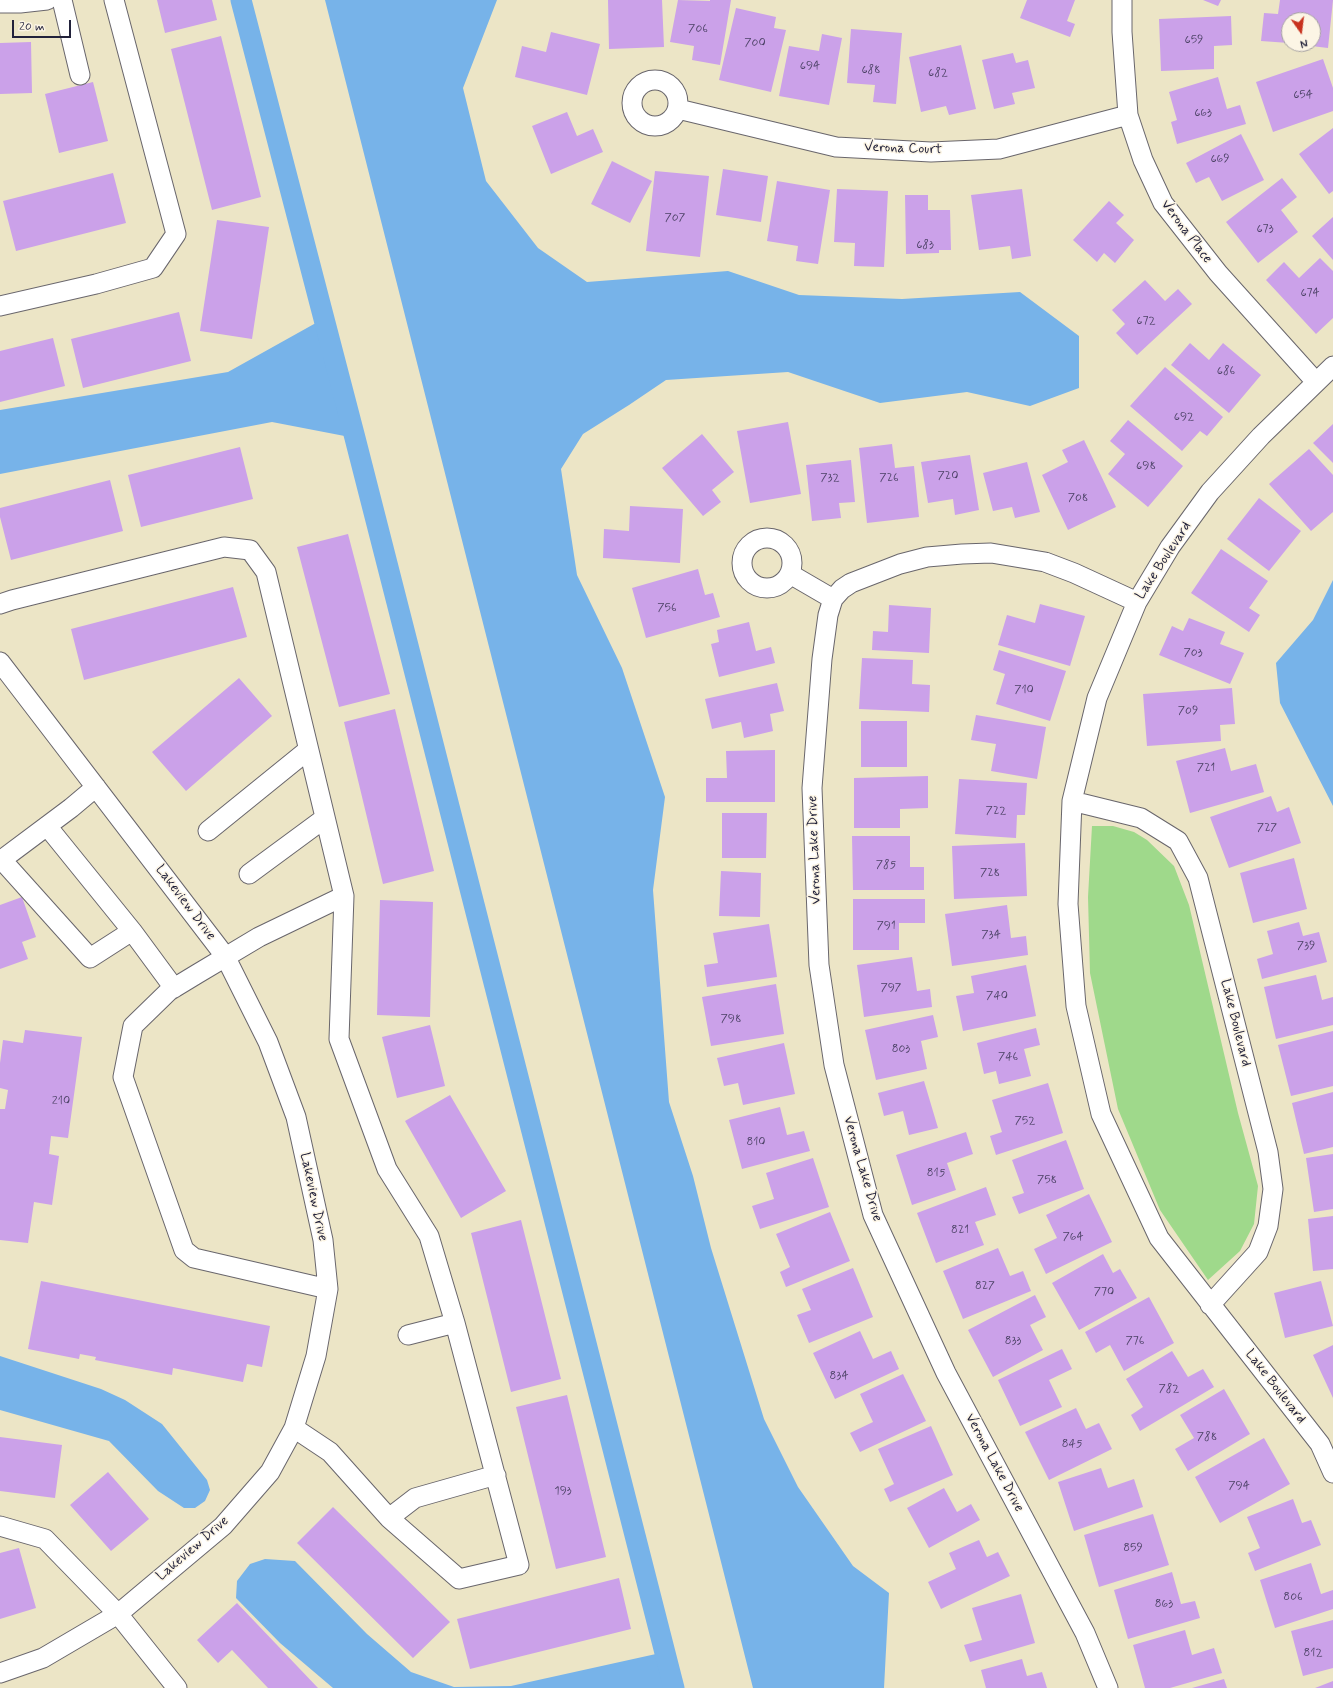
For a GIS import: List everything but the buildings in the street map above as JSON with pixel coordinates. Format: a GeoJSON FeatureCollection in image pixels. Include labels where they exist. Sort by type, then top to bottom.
{"type":"FeatureCollection","features":[{"type":"Feature","properties":{"kind":"street"},"geometry":{"type":"LineString","coordinates":[[0,3],[20,3],[47,0]]}},
{"type":"Feature","properties":{"kind":"street"},"geometry":{"type":"LineString","coordinates":[[62,0],[80,74]]}},
{"type":"Feature","properties":{"kind":"street"},"geometry":{"type":"LineString","coordinates":[[0,306],[96,284],[153,268],[176,234],[114,0]]}},
{"type":"Feature","properties":{"kind":"street","name":"Verona Place"},"geometry":{"type":"LineString","coordinates":[[1122,0],[1122,32],[1128,114],[1143,160],[1163,203],[1218,273],[1316,382]]}},
{"type":"Feature","properties":{"kind":"street","name":"Verona Court"},"geometry":{"type":"LineString","coordinates":[[678,109],[836,147],[931,152],[998,148],[1128,114]]}},
{"type":"Feature","properties":{"kind":"street","name":"Lake Boulevard"},"geometry":{"type":"LineString","coordinates":[[1333,366],[1261,436],[1210,492],[1170,547],[1137,602],[1097,698],[1072,801],[1068,904],[1076,1006],[1101,1114],[1159,1238],[1320,1444],[1333,1473]]}},
{"type":"Feature","properties":{"kind":"street"},"geometry":{"type":"LineString","coordinates":[[0,604],[224,547],[250,550],[266,572],[344,896],[339,1039],[387,1169],[429,1236],[455,1323],[519,1565],[459,1579],[389,1518],[330,1452],[294,1428]]}},
{"type":"Feature","properties":{"kind":"street"},"geometry":{"type":"LineString","coordinates":[[790,574],[833,599],[842,589],[856,580],[900,564],[927,557],[962,554],[991,554],[1045,562],[1074,573],[1137,602]]}},
{"type":"Feature","properties":{"kind":"street","name":"Verona Lake Drive"},"geometry":{"type":"LineString","coordinates":[[833,599],[828,615],[822,658],[812,788],[819,965],[834,1065],[873,1215],[946,1373],[1085,1633],[1108,1688]]}},
{"type":"Feature","properties":{"kind":"street","name":"Lakeview Drive"},"geometry":{"type":"LineString","coordinates":[[0,662],[224,956],[268,1042],[296,1117],[323,1240],[328,1289],[316,1356],[294,1428],[270,1472],[223,1526],[118,1614],[43,1658],[0,1673]]}},
{"type":"Feature","properties":{"kind":"street"},"geometry":{"type":"LineString","coordinates":[[208,831],[308,750]]}},
{"type":"Feature","properties":{"kind":"street"},"geometry":{"type":"LineString","coordinates":[[96,787],[71,808],[1,861],[90,958],[132,931]]}},
{"type":"Feature","properties":{"kind":"street","name":"Lake Boulevard"},"geometry":{"type":"LineString","coordinates":[[1072,801],[1141,818],[1178,841],[1198,878],[1268,1152],[1273,1190],[1268,1226],[1258,1252],[1210,1305]]}},
{"type":"Feature","properties":{"kind":"street"},"geometry":{"type":"LineString","coordinates":[[249,874],[325,818]]}},
{"type":"Feature","properties":{"kind":"street"},"geometry":{"type":"LineString","coordinates":[[47,826],[132,931],[174,988]]}},
{"type":"Feature","properties":{"kind":"street"},"geometry":{"type":"LineString","coordinates":[[328,1289],[194,1258],[184,1250],[123,1077],[133,1026],[174,988],[224,956],[259,937],[344,896]]}},
{"type":"Feature","properties":{"kind":"street"},"geometry":{"type":"LineString","coordinates":[[408,1336],[455,1323]]}},
{"type":"Feature","properties":{"kind":"street"},"geometry":{"type":"LineString","coordinates":[[389,1518],[415,1498],[496,1475]]}},
{"type":"Feature","properties":{"kind":"street"},"geometry":{"type":"LineString","coordinates":[[0,1526],[46,1539],[118,1614],[177,1688]]}},
{"type":"Feature","properties":{"kind":"green space"},"geometry":{"type":"Polygon","coordinates":[[[1092,826],[1113,826],[1134,832],[1147,840],[1174,866],[1189,905],[1238,1113],[1258,1186],[1254,1224],[1240,1251],[1208,1280],[1160,1210],[1118,1109],[1090,973],[1088,897],[1092,826]]]}},
{"type":"Feature","properties":{"kind":"water"},"geometry":{"type":"Polygon","coordinates":[[[325,0],[497,0],[463,88],[486,181],[538,248],[587,282],[728,271],[799,295],[902,299],[1020,292],[1079,336],[1079,388],[1030,406],[967,392],[880,403],[788,372],[666,380],[583,434],[561,469],[577,575],[622,668],[665,797],[653,890],[669,1102],[693,1176],[711,1248],[764,1419],[798,1487],[853,1566],[889,1593],[884,1688],[753,1688],[325,0]]]}},
{"type":"Feature","properties":{"kind":"water"},"geometry":{"type":"Polygon","coordinates":[[[323,319],[355,438],[272,422],[0,474],[0,410],[228,372],[323,319]]]}},
{"type":"Feature","properties":{"kind":"water"},"geometry":{"type":"Polygon","coordinates":[[[1333,580],[1333,806],[1280,703],[1276,663],[1313,620],[1333,580]]]}},
{"type":"Feature","properties":{"kind":"water"},"geometry":{"type":"Polygon","coordinates":[[[0,1356],[101,1389],[125,1400],[162,1424],[207,1480],[210,1490],[205,1501],[195,1508],[184,1508],[158,1491],[109,1441],[0,1410],[0,1356]]]}},
{"type":"Feature","properties":{"kind":"water"},"geometry":{"type":"Polygon","coordinates":[[[265,1559],[295,1561],[367,1634],[411,1672],[454,1687],[511,1686],[665,1652],[674,1688],[333,1688],[280,1643],[236,1598],[237,1581],[250,1564],[265,1559]]]}},
{"type":"Feature","properties":{"kind":"waterway"},"geometry":{"type":"LineString","coordinates":[[241,0],[355,438],[674,1688]]}}]}
